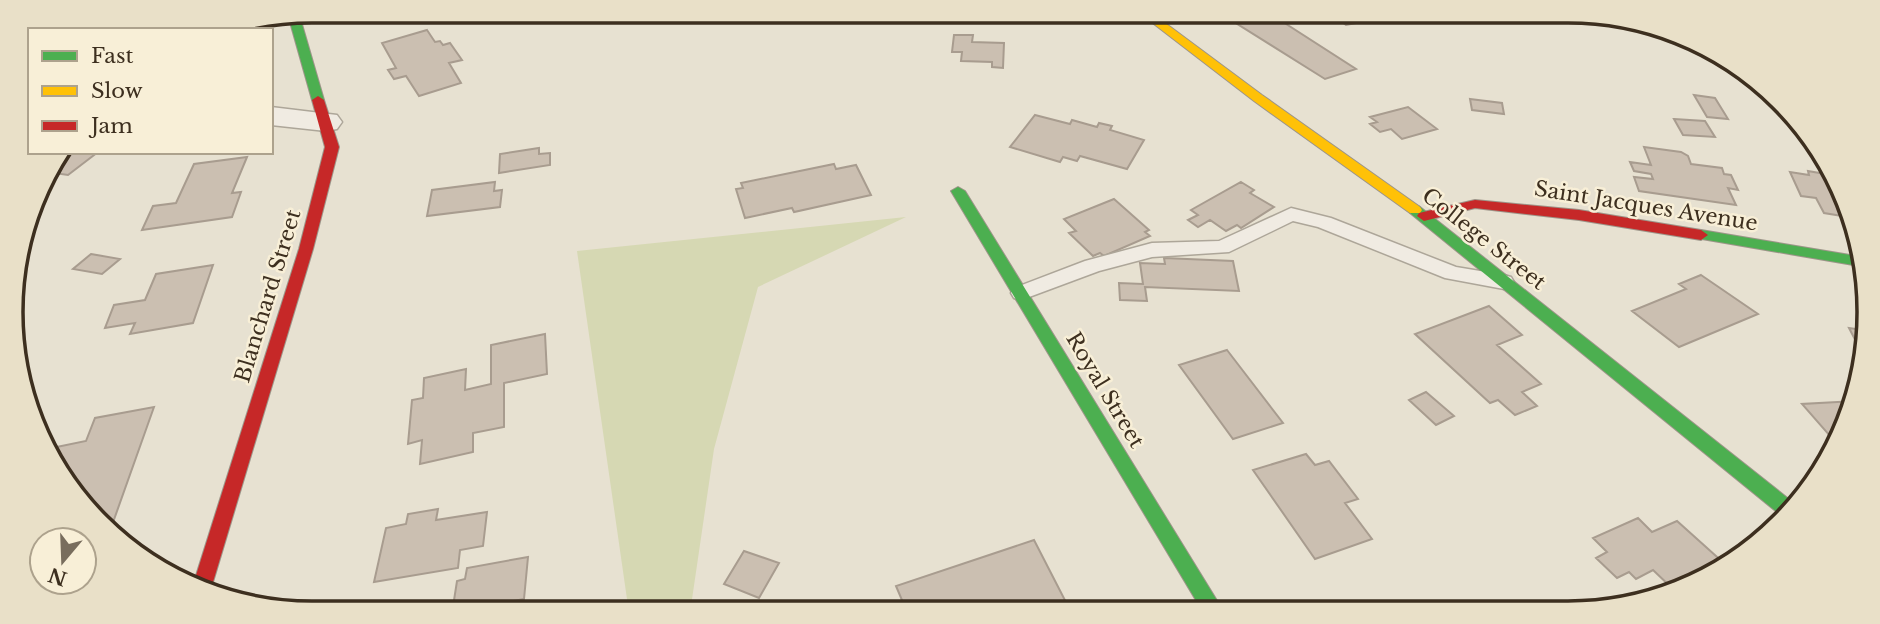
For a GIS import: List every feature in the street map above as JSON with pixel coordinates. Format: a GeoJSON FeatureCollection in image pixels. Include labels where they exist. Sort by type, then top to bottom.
{"type":"FeatureCollection","features":[{"type":"Feature","properties":{"kind":"street","name":"Blanchard Street"},"geometry":{"type":"LineString","coordinates":[[205,580],[306,249],[332,147],[296,23]]}},
{"type":"Feature","properties":{"kind":"street","name":"College Street"},"geometry":{"type":"LineString","coordinates":[[1160,23],[1258,98],[1424,216],[1783,505]]}},
{"type":"Feature","properties":{"kind":"street"},"geometry":{"type":"LineString","coordinates":[[273,116],[326,122]]}},
{"type":"Feature","properties":{"kind":"street","name":"Royal Street"},"geometry":{"type":"LineString","coordinates":[[958,191],[1207,601]]}},
{"type":"Feature","properties":{"kind":"street","name":"Saint Jacques Avenue"},"geometry":{"type":"LineString","coordinates":[[1424,216],[1475,204],[1579,215],[1853,260]]}},
{"type":"Feature","properties":{"kind":"lane"},"geometry":{"type":"LineString","coordinates":[[1021,293],[1092,266],[1153,250],[1222,247],[1291,214],[1324,222],[1452,273],[1506,283]]}},
{"type":"Feature","properties":{"kind":"green space"},"geometry":{"type":"Polygon","coordinates":[[[906,217],[758,287],[714,449],[692,601],[627,601],[577,251],[906,217]]]}},
{"type":"Feature","properties":{"kind":"building"},"geometry":{"type":"Polygon","coordinates":[[[1236,23],[1285,23],[1356,69],[1325,79],[1236,23]]]}},
{"type":"Feature","properties":{"kind":"building"},"geometry":{"type":"Polygon","coordinates":[[[427,30],[435,42],[440,41],[443,45],[450,43],[462,60],[449,63],[461,83],[419,96],[406,76],[394,79],[388,70],[396,68],[382,43],[427,30]]]}},
{"type":"Feature","properties":{"kind":"building"},"geometry":{"type":"Polygon","coordinates":[[[954,35],[973,35],[972,42],[1004,43],[1003,68],[992,67],[992,62],[961,61],[962,52],[952,52],[954,35]]]}},
{"type":"Feature","properties":{"kind":"building"},"geometry":{"type":"Polygon","coordinates":[[[1694,95],[1715,98],[1728,119],[1707,117],[1694,95]]]}},
{"type":"Feature","properties":{"kind":"building"},"geometry":{"type":"Polygon","coordinates":[[[1470,99],[1502,103],[1504,114],[1472,110],[1470,99]]]}},
{"type":"Feature","properties":{"kind":"building"},"geometry":{"type":"Polygon","coordinates":[[[1408,107],[1437,129],[1402,139],[1391,129],[1380,132],[1370,124],[1377,122],[1370,117],[1408,107]]]}},
{"type":"Feature","properties":{"kind":"building"},"geometry":{"type":"Polygon","coordinates":[[[1035,115],[1070,124],[1072,120],[1097,127],[1099,123],[1112,126],[1110,130],[1144,140],[1127,169],[1080,156],[1077,161],[1063,157],[1060,162],[1010,147],[1035,115]]]}},
{"type":"Feature","properties":{"kind":"building"},"geometry":{"type":"Polygon","coordinates":[[[1674,119],[1705,121],[1715,137],[1683,135],[1674,119]]]}},
{"type":"Feature","properties":{"kind":"building"},"geometry":{"type":"Polygon","coordinates":[[[1644,147],[1681,152],[1688,156],[1691,164],[1722,168],[1724,174],[1731,175],[1738,190],[1728,188],[1736,205],[1639,191],[1634,177],[1653,179],[1651,174],[1634,171],[1630,162],[1651,165],[1644,147]]]}},
{"type":"Feature","properties":{"kind":"building"},"geometry":{"type":"Polygon","coordinates":[[[539,148],[539,154],[550,153],[550,165],[499,173],[500,154],[539,148]]]}},
{"type":"Feature","properties":{"kind":"building"},"geometry":{"type":"Polygon","coordinates":[[[69,154],[95,154],[68,175],[58,174],[69,154]]]}},
{"type":"Feature","properties":{"kind":"building"},"geometry":{"type":"Polygon","coordinates":[[[247,157],[232,193],[241,192],[232,217],[142,230],[153,206],[176,203],[194,164],[247,157]]]}},
{"type":"Feature","properties":{"kind":"building"},"geometry":{"type":"Polygon","coordinates":[[[834,164],[836,169],[856,165],[871,195],[794,212],[792,208],[745,218],[736,189],[743,188],[741,183],[834,164]]]}},
{"type":"Feature","properties":{"kind":"building"},"geometry":{"type":"Polygon","coordinates":[[[1808,171],[1821,173],[1841,216],[1824,213],[1816,198],[1801,196],[1790,172],[1809,175],[1808,171]]]}},
{"type":"Feature","properties":{"kind":"building"},"geometry":{"type":"Polygon","coordinates":[[[495,182],[494,191],[502,190],[500,207],[427,216],[432,190],[495,182]]]}},
{"type":"Feature","properties":{"kind":"building"},"geometry":{"type":"Polygon","coordinates":[[[1241,182],[1254,190],[1250,193],[1274,207],[1241,228],[1237,225],[1226,231],[1210,220],[1198,227],[1188,220],[1198,215],[1191,210],[1241,182]]]}},
{"type":"Feature","properties":{"kind":"building"},"geometry":{"type":"Polygon","coordinates":[[[1114,199],[1149,230],[1145,232],[1150,236],[1104,256],[1100,253],[1093,256],[1069,233],[1076,231],[1064,219],[1114,199]]]}},
{"type":"Feature","properties":{"kind":"building"},"geometry":{"type":"Polygon","coordinates":[[[91,254],[120,259],[102,274],[73,269],[91,254]]]}},
{"type":"Feature","properties":{"kind":"building"},"geometry":{"type":"Polygon","coordinates":[[[1164,258],[1233,261],[1239,291],[1145,287],[1147,301],[1120,300],[1119,283],[1143,284],[1140,263],[1165,264],[1164,258]]]}},
{"type":"Feature","properties":{"kind":"building"},"geometry":{"type":"Polygon","coordinates":[[[213,265],[193,323],[130,334],[135,323],[105,328],[114,305],[145,300],[156,274],[213,265]]]}},
{"type":"Feature","properties":{"kind":"building"},"geometry":{"type":"Polygon","coordinates":[[[1701,275],[1758,314],[1679,347],[1632,311],[1686,289],[1679,284],[1701,275]]]}},
{"type":"Feature","properties":{"kind":"building"},"geometry":{"type":"Polygon","coordinates":[[[1489,306],[1522,335],[1497,345],[1541,384],[1522,392],[1537,406],[1515,415],[1498,400],[1490,403],[1415,334],[1489,306]]]}},
{"type":"Feature","properties":{"kind":"building"},"geometry":{"type":"Polygon","coordinates":[[[1849,328],[1857,329],[1856,341],[1849,328]]]}},
{"type":"Feature","properties":{"kind":"building"},"geometry":{"type":"Polygon","coordinates":[[[545,334],[547,374],[504,383],[504,427],[473,433],[473,452],[420,464],[422,440],[408,444],[412,400],[423,398],[424,378],[466,369],[465,390],[491,384],[491,345],[545,334]]]}},
{"type":"Feature","properties":{"kind":"building"},"geometry":{"type":"Polygon","coordinates":[[[1227,350],[1283,423],[1233,439],[1179,365],[1227,350]]]}},
{"type":"Feature","properties":{"kind":"building"},"geometry":{"type":"Polygon","coordinates":[[[1426,392],[1454,416],[1436,425],[1409,400],[1426,392]]]}},
{"type":"Feature","properties":{"kind":"building"},"geometry":{"type":"Polygon","coordinates":[[[1843,402],[1829,435],[1802,404],[1843,402]]]}},
{"type":"Feature","properties":{"kind":"building"},"geometry":{"type":"Polygon","coordinates":[[[154,407],[113,522],[71,473],[57,447],[86,441],[95,418],[154,407]]]}},
{"type":"Feature","properties":{"kind":"building"},"geometry":{"type":"Polygon","coordinates":[[[1306,454],[1315,465],[1329,461],[1358,499],[1345,503],[1372,539],[1315,559],[1253,470],[1306,454]]]}},
{"type":"Feature","properties":{"kind":"building"},"geometry":{"type":"Polygon","coordinates":[[[438,509],[436,520],[487,512],[483,546],[460,550],[458,568],[374,582],[386,528],[406,524],[408,514],[438,509]]]}},
{"type":"Feature","properties":{"kind":"building"},"geometry":{"type":"Polygon","coordinates":[[[1638,518],[1652,532],[1677,521],[1719,559],[1667,584],[1653,570],[1636,579],[1629,572],[1617,578],[1596,558],[1607,552],[1593,538],[1638,518]]]}},
{"type":"Feature","properties":{"kind":"building"},"geometry":{"type":"Polygon","coordinates":[[[1034,540],[1065,601],[902,601],[896,586],[1034,540]]]}},
{"type":"Feature","properties":{"kind":"building"},"geometry":{"type":"Polygon","coordinates":[[[744,551],[779,563],[759,598],[724,584],[744,551]]]}},
{"type":"Feature","properties":{"kind":"building"},"geometry":{"type":"Polygon","coordinates":[[[528,557],[524,599],[454,601],[457,581],[465,579],[467,568],[528,557]]]}},
{"type":"Feature","properties":{"kind":"traffic: fast"},"geometry":{"type":"LineString","coordinates":[[296,23],[318,100]]}},
{"type":"Feature","properties":{"kind":"traffic: fast"},"geometry":{"type":"LineString","coordinates":[[958,191],[1207,601]]}},
{"type":"Feature","properties":{"kind":"traffic: fast"},"geometry":{"type":"LineString","coordinates":[[1415,210],[1783,505]]}},
{"type":"Feature","properties":{"kind":"traffic: fast"},"geometry":{"type":"LineString","coordinates":[[1701,235],[1853,260]]}},
{"type":"Feature","properties":{"kind":"traffic: slow"},"geometry":{"type":"LineString","coordinates":[[1159,23],[1258,98],[1415,210]]}},
{"type":"Feature","properties":{"kind":"traffic: jam"},"geometry":{"type":"LineString","coordinates":[[205,580],[306,249],[332,147],[318,100]]}},
{"type":"Feature","properties":{"kind":"traffic: jam"},"geometry":{"type":"LineString","coordinates":[[1424,216],[1475,204],[1579,215],[1701,235]]}}]}
